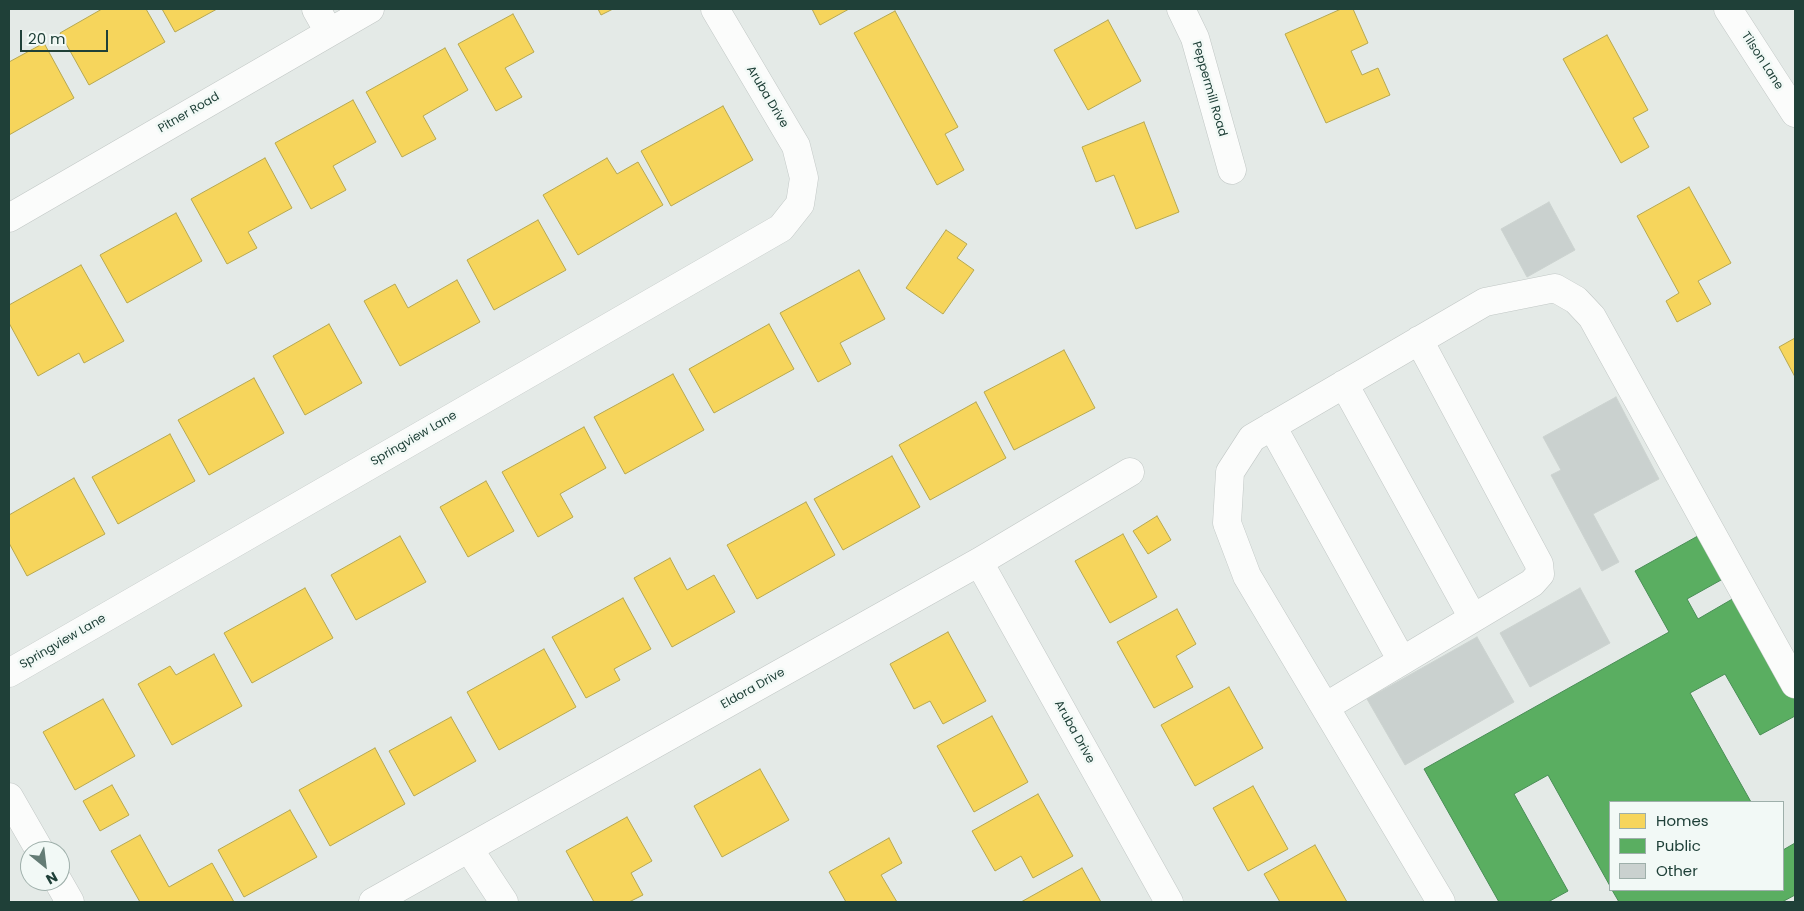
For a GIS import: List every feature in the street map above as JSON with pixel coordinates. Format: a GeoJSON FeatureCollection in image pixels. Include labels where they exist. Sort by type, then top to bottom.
{"type":"FeatureCollection","features":[{"type":"Feature","properties":{"kind":"street"},"geometry":{"type":"LineString","coordinates":[[316,9],[329,32]]}},
{"type":"Feature","properties":{"kind":"street","name":"Pitner Road"},"geometry":{"type":"LineString","coordinates":[[9,218],[370,9]]}},
{"type":"Feature","properties":{"kind":"street","name":"Aruba Drive"},"geometry":{"type":"LineString","coordinates":[[715,9],[796,146],[804,178],[802,190]]}},
{"type":"Feature","properties":{"kind":"street","name":"Peppermill Road"},"geometry":{"type":"LineString","coordinates":[[1181,9],[1195,38],[1232,170]]}},
{"type":"Feature","properties":{"kind":"street","name":"Tilson Lane"},"geometry":{"type":"LineString","coordinates":[[1728,9],[1795,113]]}},
{"type":"Feature","properties":{"kind":"street","name":"Springview Lane"},"geometry":{"type":"LineString","coordinates":[[9,673],[781,228],[800,204],[802,190]]}},
{"type":"Feature","properties":{"kind":"street"},"geometry":{"type":"LineString","coordinates":[[1441,902],[1247,576],[1227,523],[1230,472],[1252,438],[1485,302],[1555,288],[1576,300],[1592,317],[1795,684]]}},
{"type":"Feature","properties":{"kind":"street"},"geometry":{"type":"LineString","coordinates":[[1325,707],[1532,583],[1540,574],[1539,564],[1419,340]]}},
{"type":"Feature","properties":{"kind":"street"},"geometry":{"type":"LineString","coordinates":[[1344,384],[1473,618]]}},
{"type":"Feature","properties":{"kind":"street"},"geometry":{"type":"LineString","coordinates":[[1272,426],[1402,661]]}},
{"type":"Feature","properties":{"kind":"street","name":"Eldora Drive"},"geometry":{"type":"LineString","coordinates":[[373,902],[979,562],[1130,472]]}},
{"type":"Feature","properties":{"kind":"street","name":"Aruba Drive"},"geometry":{"type":"LineString","coordinates":[[979,562],[1169,902]]}},
{"type":"Feature","properties":{"kind":"street"},"geometry":{"type":"LineString","coordinates":[[9,797],[34,841]]}},
{"type":"Feature","properties":{"kind":"street"},"geometry":{"type":"LineString","coordinates":[[469,849],[504,902]]}},
{"type":"Feature","properties":{"kind":"street"},"geometry":{"type":"LineString","coordinates":[[64,891],[70,902]]}},
{"type":"Feature","properties":{"kind":"building: Homes"},"geometry":{"type":"Polygon","coordinates":[[[102,9],[146,9],[165,42],[89,85],[60,33],[102,9]]]}},
{"type":"Feature","properties":{"kind":"building: Homes"},"geometry":{"type":"Polygon","coordinates":[[[162,9],[217,9],[175,32],[162,9]]]}},
{"type":"Feature","properties":{"kind":"building: Homes"},"geometry":{"type":"Polygon","coordinates":[[[598,9],[613,9],[601,15],[598,9]]]}},
{"type":"Feature","properties":{"kind":"building: Homes"},"geometry":{"type":"Polygon","coordinates":[[[812,9],[849,9],[820,25],[812,9]]]}},
{"type":"Feature","properties":{"kind":"building: Homes"},"geometry":{"type":"Polygon","coordinates":[[[1341,9],[1353,9],[1368,43],[1351,51],[1362,75],[1378,68],[1390,95],[1326,123],[1285,34],[1341,9]]]}},
{"type":"Feature","properties":{"kind":"building: Homes"},"geometry":{"type":"Polygon","coordinates":[[[895,11],[958,127],[945,134],[964,170],[937,185],[854,33],[895,11]]]}},
{"type":"Feature","properties":{"kind":"building: Homes"},"geometry":{"type":"Polygon","coordinates":[[[513,14],[534,52],[505,68],[522,97],[496,111],[458,44],[513,14]]]}},
{"type":"Feature","properties":{"kind":"building: Homes"},"geometry":{"type":"Polygon","coordinates":[[[1108,20],[1141,81],[1088,110],[1054,50],[1108,20]]]}},
{"type":"Feature","properties":{"kind":"building: Homes"},"geometry":{"type":"Polygon","coordinates":[[[1607,35],[1648,110],[1633,118],[1649,147],[1621,163],[1563,59],[1607,35]]]}},
{"type":"Feature","properties":{"kind":"building: Homes"},"geometry":{"type":"Polygon","coordinates":[[[44,43],[74,98],[9,135],[9,62],[44,43]]]}},
{"type":"Feature","properties":{"kind":"building: Homes"},"geometry":{"type":"Polygon","coordinates":[[[445,48],[468,90],[423,116],[436,139],[402,157],[366,92],[445,48]]]}},
{"type":"Feature","properties":{"kind":"building: Homes"},"geometry":{"type":"Polygon","coordinates":[[[353,100],[376,142],[333,166],[346,190],[311,209],[275,143],[353,100]]]}},
{"type":"Feature","properties":{"kind":"building: Homes"},"geometry":{"type":"Polygon","coordinates":[[[723,106],[753,160],[671,206],[641,151],[723,106]]]}},
{"type":"Feature","properties":{"kind":"building: Homes"},"geometry":{"type":"Polygon","coordinates":[[[1144,122],[1179,212],[1136,229],[1114,175],[1096,182],[1082,147],[1144,122]]]}},
{"type":"Feature","properties":{"kind":"building: Homes"},"geometry":{"type":"Polygon","coordinates":[[[265,158],[292,208],[248,232],[257,248],[227,264],[191,199],[265,158]]]}},
{"type":"Feature","properties":{"kind":"building: Homes"},"geometry":{"type":"Polygon","coordinates":[[[607,158],[617,174],[638,162],[663,205],[578,255],[543,195],[607,158]]]}},
{"type":"Feature","properties":{"kind":"building: Homes"},"geometry":{"type":"Polygon","coordinates":[[[1689,187],[1731,263],[1698,281],[1711,304],[1677,322],[1666,301],[1679,293],[1637,216],[1689,187]]]}},
{"type":"Feature","properties":{"kind":"building: Homes"},"geometry":{"type":"Polygon","coordinates":[[[176,213],[202,261],[127,303],[100,255],[176,213]]]}},
{"type":"Feature","properties":{"kind":"building: Homes"},"geometry":{"type":"Polygon","coordinates":[[[538,220],[566,270],[494,310],[467,260],[538,220]]]}},
{"type":"Feature","properties":{"kind":"building: Homes"},"geometry":{"type":"Polygon","coordinates":[[[946,230],[967,244],[957,258],[974,270],[943,314],[906,288],[946,230]]]}},
{"type":"Feature","properties":{"kind":"building: Homes"},"geometry":{"type":"Polygon","coordinates":[[[81,265],[124,341],[84,363],[79,353],[38,376],[9,323],[9,305],[81,265]]]}},
{"type":"Feature","properties":{"kind":"building: Homes"},"geometry":{"type":"Polygon","coordinates":[[[859,270],[885,319],[840,343],[851,364],[818,382],[780,313],[859,270]]]}},
{"type":"Feature","properties":{"kind":"building: Homes"},"geometry":{"type":"Polygon","coordinates":[[[457,280],[480,322],[400,366],[364,301],[395,284],[408,308],[457,280]]]}},
{"type":"Feature","properties":{"kind":"building: Homes"},"geometry":{"type":"Polygon","coordinates":[[[329,324],[362,383],[305,415],[273,356],[329,324]]]}},
{"type":"Feature","properties":{"kind":"building: Homes"},"geometry":{"type":"Polygon","coordinates":[[[769,324],[794,369],[714,413],[689,369],[769,324]]]}},
{"type":"Feature","properties":{"kind":"building: Homes"},"geometry":{"type":"Polygon","coordinates":[[[1795,338],[1795,377],[1779,347],[1795,338]]]}},
{"type":"Feature","properties":{"kind":"building: Homes"},"geometry":{"type":"Polygon","coordinates":[[[1064,350],[1095,408],[1014,450],[984,392],[1064,350]]]}},
{"type":"Feature","properties":{"kind":"building: Homes"},"geometry":{"type":"Polygon","coordinates":[[[673,374],[704,430],[625,474],[594,417],[673,374]]]}},
{"type":"Feature","properties":{"kind":"building: Homes"},"geometry":{"type":"Polygon","coordinates":[[[254,378],[284,433],[209,475],[178,420],[254,378]]]}},
{"type":"Feature","properties":{"kind":"building: Homes"},"geometry":{"type":"Polygon","coordinates":[[[976,402],[1006,458],[930,500],[899,445],[976,402]]]}},
{"type":"Feature","properties":{"kind":"building: Homes"},"geometry":{"type":"Polygon","coordinates":[[[584,427],[606,468],[560,494],[573,517],[538,537],[502,472],[584,427]]]}},
{"type":"Feature","properties":{"kind":"building: Homes"},"geometry":{"type":"Polygon","coordinates":[[[170,434],[195,481],[118,524],[92,477],[170,434]]]}},
{"type":"Feature","properties":{"kind":"building: Homes"},"geometry":{"type":"Polygon","coordinates":[[[892,456],[920,507],[843,550],[814,499],[892,456]]]}},
{"type":"Feature","properties":{"kind":"building: Homes"},"geometry":{"type":"Polygon","coordinates":[[[74,478],[105,534],[27,576],[9,543],[9,515],[74,478]]]}},
{"type":"Feature","properties":{"kind":"building: Homes"},"geometry":{"type":"Polygon","coordinates":[[[486,481],[514,531],[468,557],[440,507],[486,481]]]}},
{"type":"Feature","properties":{"kind":"building: Homes"},"geometry":{"type":"Polygon","coordinates":[[[806,502],[835,555],[757,599],[727,545],[806,502]]]}},
{"type":"Feature","properties":{"kind":"building: Homes"},"geometry":{"type":"Polygon","coordinates":[[[1157,516],[1171,540],[1148,554],[1133,531],[1157,516]]]}},
{"type":"Feature","properties":{"kind":"building: Homes"},"geometry":{"type":"Polygon","coordinates":[[[1123,534],[1157,597],[1110,623],[1075,561],[1123,534]]]}},
{"type":"Feature","properties":{"kind":"building: Homes"},"geometry":{"type":"Polygon","coordinates":[[[400,536],[426,582],[356,620],[331,575],[400,536]]]}},
{"type":"Feature","properties":{"kind":"building: Homes"},"geometry":{"type":"Polygon","coordinates":[[[670,558],[687,590],[714,575],[735,612],[672,647],[634,578],[670,558]]]}},
{"type":"Feature","properties":{"kind":"building: Homes"},"geometry":{"type":"Polygon","coordinates":[[[305,588],[333,638],[252,683],[224,633],[305,588]]]}},
{"type":"Feature","properties":{"kind":"building: Homes"},"geometry":{"type":"Polygon","coordinates":[[[623,598],[651,649],[614,669],[620,680],[586,698],[552,637],[623,598]]]}},
{"type":"Feature","properties":{"kind":"building: Homes"},"geometry":{"type":"Polygon","coordinates":[[[1177,609],[1196,644],[1176,656],[1193,687],[1154,708],[1117,642],[1177,609]]]}},
{"type":"Feature","properties":{"kind":"building: Homes"},"geometry":{"type":"Polygon","coordinates":[[[948,632],[986,701],[943,724],[930,701],[914,709],[890,664],[948,632]]]}},
{"type":"Feature","properties":{"kind":"building: Homes"},"geometry":{"type":"Polygon","coordinates":[[[544,649],[576,707],[499,750],[467,692],[544,649]]]}},
{"type":"Feature","properties":{"kind":"building: Homes"},"geometry":{"type":"Polygon","coordinates":[[[214,654],[242,706],[172,745],[138,684],[170,666],[176,675],[214,654]]]}},
{"type":"Feature","properties":{"kind":"building: Homes"},"geometry":{"type":"Polygon","coordinates":[[[1229,687],[1263,748],[1195,786],[1161,725],[1229,687]]]}},
{"type":"Feature","properties":{"kind":"building: Homes"},"geometry":{"type":"Polygon","coordinates":[[[103,699],[135,756],[75,790],[43,732],[103,699]]]}},
{"type":"Feature","properties":{"kind":"building: Homes"},"geometry":{"type":"Polygon","coordinates":[[[992,716],[1028,782],[974,812],[937,746],[992,716]]]}},
{"type":"Feature","properties":{"kind":"building: Homes"},"geometry":{"type":"Polygon","coordinates":[[[451,717],[476,761],[414,796],[389,751],[451,717]]]}},
{"type":"Feature","properties":{"kind":"building: Homes"},"geometry":{"type":"Polygon","coordinates":[[[375,748],[405,804],[330,846],[299,790],[375,748]]]}},
{"type":"Feature","properties":{"kind":"building: Homes"},"geometry":{"type":"Polygon","coordinates":[[[760,769],[789,820],[722,857],[694,806],[760,769]]]}},
{"type":"Feature","properties":{"kind":"building: Homes"},"geometry":{"type":"Polygon","coordinates":[[[112,785],[129,815],[100,831],[83,801],[112,785]]]}},
{"type":"Feature","properties":{"kind":"building: Homes"},"geometry":{"type":"Polygon","coordinates":[[[1253,786],[1288,849],[1248,871],[1213,808],[1253,786]]]}},
{"type":"Feature","properties":{"kind":"building: Homes"},"geometry":{"type":"Polygon","coordinates":[[[1038,794],[1073,856],[1033,878],[1021,856],[995,871],[972,831],[1038,794]]]}},
{"type":"Feature","properties":{"kind":"building: Homes"},"geometry":{"type":"Polygon","coordinates":[[[290,810],[317,857],[244,897],[218,850],[290,810]]]}},
{"type":"Feature","properties":{"kind":"building: Homes"},"geometry":{"type":"Polygon","coordinates":[[[627,817],[652,861],[631,873],[643,895],[629,902],[594,902],[566,851],[627,817]]]}},
{"type":"Feature","properties":{"kind":"building: Homes"},"geometry":{"type":"Polygon","coordinates":[[[140,835],[169,887],[212,863],[234,902],[140,902],[111,851],[140,835]]]}},
{"type":"Feature","properties":{"kind":"building: Homes"},"geometry":{"type":"Polygon","coordinates":[[[889,838],[902,863],[881,875],[897,902],[846,902],[829,872],[889,838]]]}},
{"type":"Feature","properties":{"kind":"building: Homes"},"geometry":{"type":"Polygon","coordinates":[[[1315,845],[1347,902],[1280,902],[1264,874],[1315,845]]]}},
{"type":"Feature","properties":{"kind":"building: Homes"},"geometry":{"type":"Polygon","coordinates":[[[1082,868],[1101,902],[1021,902],[1082,868]]]}},
{"type":"Feature","properties":{"kind":"building: Public"},"geometry":{"type":"Polygon","coordinates":[[[1705,532],[1730,575],[1687,599],[1698,619],[1741,594],[1795,692],[1795,716],[1760,735],[1725,674],[1690,693],[1750,801],[1609,801],[1609,884],[1548,775],[1514,794],[1568,891],[1548,902],[1499,902],[1424,769],[1669,632],[1635,571],[1705,532]]]}},
{"type":"Feature","properties":{"kind":"building: Public"},"geometry":{"type":"Polygon","coordinates":[[[1795,843],[1795,895],[1782,902],[1619,902],[1613,891],[1784,891],[1784,849],[1795,843]]]}},
{"type":"Feature","properties":{"kind":"building: Other"},"geometry":{"type":"Polygon","coordinates":[[[1549,202],[1575,250],[1527,277],[1501,229],[1549,202]]]}},
{"type":"Feature","properties":{"kind":"building: Other"},"geometry":{"type":"Polygon","coordinates":[[[1616,397],[1659,479],[1593,514],[1619,562],[1602,571],[1551,475],[1561,470],[1543,437],[1616,397]]]}},
{"type":"Feature","properties":{"kind":"building: Other"},"geometry":{"type":"Polygon","coordinates":[[[1580,588],[1610,643],[1530,687],[1500,633],[1580,588]]]}},
{"type":"Feature","properties":{"kind":"building: Other"},"geometry":{"type":"Polygon","coordinates":[[[1477,637],[1514,702],[1405,765],[1367,699],[1477,637]]]}}]}
